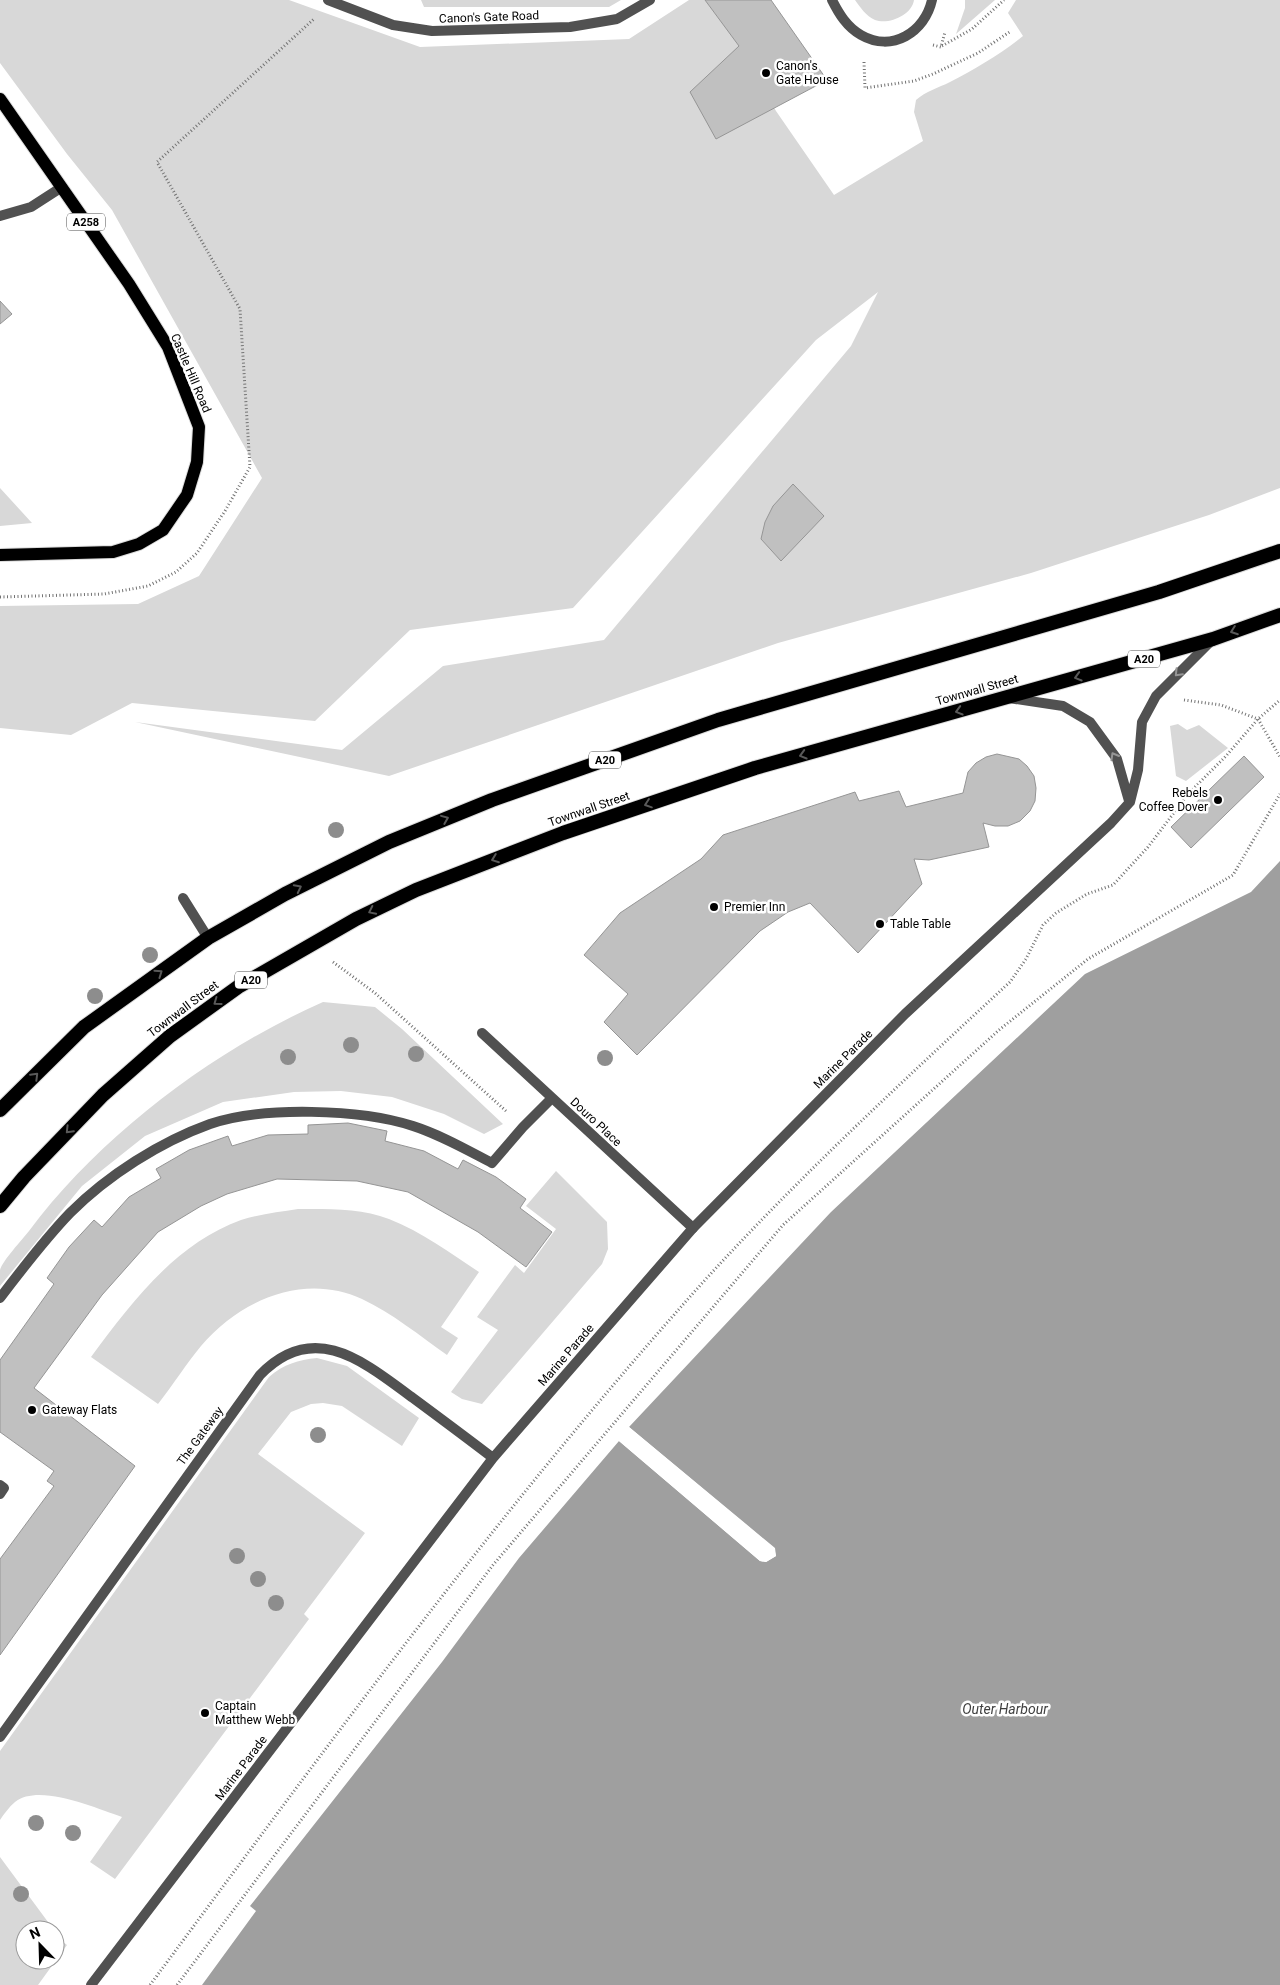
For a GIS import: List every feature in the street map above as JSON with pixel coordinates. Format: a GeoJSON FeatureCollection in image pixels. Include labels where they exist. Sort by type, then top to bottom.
{"type":"FeatureCollection","features":[{"type":"Feature","properties":{"kind":"highway","name":"A20"},"geometry":{"type":"LineString","coordinates":[[0,1110],[84,1027],[208,938],[285,894],[389,842],[492,800],[718,720],[1160,592],[1280,551]]}},
{"type":"Feature","properties":{"kind":"highway","name":"Townwall Street"},"geometry":{"type":"LineString","coordinates":[[0,1206],[24,1177],[102,1095],[170,1036],[238,988],[310,945],[356,919],[416,890],[563,833],[754,768],[1213,639],[1280,615]]}},
{"type":"Feature","properties":{"kind":"main road","name":"Castle Hill Road"},"geometry":{"type":"LineString","coordinates":[[0,99],[129,284],[168,347],[199,427],[197,462],[186,495],[163,530],[140,544],[113,552],[0,555]]}},
{"type":"Feature","properties":{"kind":"street","name":"Canon's Gate Road"},"geometry":{"type":"LineString","coordinates":[[330,1],[393,25],[432,31],[570,27],[617,19],[650,0]]}},
{"type":"Feature","properties":{"kind":"street"},"geometry":{"type":"LineString","coordinates":[[832,0],[841,17],[862,36],[884,42],[905,38],[926,19],[932,0]]}},
{"type":"Feature","properties":{"kind":"street"},"geometry":{"type":"LineString","coordinates":[[0,216],[31,207],[62,187]]}},
{"type":"Feature","properties":{"kind":"street","name":"Marine Parade"},"geometry":{"type":"LineString","coordinates":[[91,1985],[493,1458],[694,1228],[905,1014],[1104,829],[1130,802],[1138,770],[1142,722],[1156,696],[1213,639]]}},
{"type":"Feature","properties":{"kind":"street"},"geometry":{"type":"LineString","coordinates":[[1006,698],[1063,706],[1090,722],[1117,759],[1130,802]]}},
{"type":"Feature","properties":{"kind":"street"},"geometry":{"type":"LineString","coordinates":[[182,898],[208,938]]}},
{"type":"Feature","properties":{"kind":"street","name":"Douro Place"},"geometry":{"type":"LineString","coordinates":[[482,1033],[694,1228]]}},
{"type":"Feature","properties":{"kind":"street"},"geometry":{"type":"LineString","coordinates":[[0,1298],[70,1213],[104,1183],[140,1159],[174,1140],[211,1124],[267,1114],[306,1111],[346,1113],[413,1126],[454,1143],[492,1163],[523,1127],[552,1098]]}},
{"type":"Feature","properties":{"kind":"street","name":"The Gateway"},"geometry":{"type":"LineString","coordinates":[[0,1737],[260,1375],[280,1356],[310,1348],[327,1348],[342,1352],[368,1365],[493,1458]]}},
{"type":"Feature","properties":{"kind":"street"},"geometry":{"type":"LineString","coordinates":[[0,1485],[4,1488],[0,1494]]}},
{"type":"Feature","properties":{"kind":"path"},"geometry":{"type":"LineString","coordinates":[[941,46],[972,30],[1004,0]]}},
{"type":"Feature","properties":{"kind":"path"},"geometry":{"type":"LineString","coordinates":[[157,162],[330,1]]}},
{"type":"Feature","properties":{"kind":"path"},"geometry":{"type":"LineString","coordinates":[[862,36],[866,88],[914,81],[933,74],[978,53],[1011,31]]}},
{"type":"Feature","properties":{"kind":"path"},"geometry":{"type":"LineString","coordinates":[[1156,696],[1221,705],[1258,719],[1280,757]]}},
{"type":"Feature","properties":{"kind":"path"},"geometry":{"type":"LineString","coordinates":[[150,1985],[484,1543],[705,1280],[807,1174],[1010,982],[1026,960],[1044,925],[1056,913],[1087,894],[1113,885],[1148,847],[1189,792],[1226,756],[1258,719],[1280,700]]}},
{"type":"Feature","properties":{"kind":"path"},"geometry":{"type":"LineString","coordinates":[[177,1985],[493,1565],[783,1225],[999,1030],[1088,959],[1233,875],[1280,794]]}},
{"type":"Feature","properties":{"kind":"path"},"geometry":{"type":"LineString","coordinates":[[310,945],[374,993],[523,1127]]}},
{"type":"Feature","properties":{"kind":"shaded area"},"geometry":{"type":"Polygon","coordinates":[[[0,0],[289,0],[420,47],[629,39],[689,0],[705,0],[739,45],[776,111],[834,195],[923,141],[914,112],[916,100],[978,66],[1023,36],[1008,13],[1016,0],[1280,0],[1280,488],[1209,515],[1031,573],[778,643],[389,776],[135,722],[342,750],[443,666],[604,640],[851,346],[878,292],[816,340],[573,608],[410,630],[315,721],[132,703],[71,735],[0,728],[0,606],[138,604],[199,576],[262,478],[112,210],[67,154],[0,63],[0,0]]]}},
{"type":"Feature","properties":{"kind":"shaded area"},"geometry":{"type":"Polygon","coordinates":[[[421,0],[621,0],[609,7],[424,7],[421,0]]]}},
{"type":"Feature","properties":{"kind":"shaded area"},"geometry":{"type":"Polygon","coordinates":[[[855,0],[914,0],[909,10],[899,18],[881,21],[869,16],[855,0]]]}},
{"type":"Feature","properties":{"kind":"shaded area"},"geometry":{"type":"Polygon","coordinates":[[[965,0],[995,0],[956,34],[965,8],[965,0]]]}},
{"type":"Feature","properties":{"kind":"shaded area"},"geometry":{"type":"Polygon","coordinates":[[[0,488],[32,523],[0,526],[0,488]]]}},
{"type":"Feature","properties":{"kind":"shaded area"},"geometry":{"type":"Polygon","coordinates":[[[1178,724],[1187,730],[1199,725],[1228,748],[1186,781],[1176,776],[1170,726],[1178,724]]]}},
{"type":"Feature","properties":{"kind":"shaded area"},"geometry":{"type":"Polygon","coordinates":[[[323,1002],[375,1007],[402,1029],[503,1124],[484,1134],[444,1114],[392,1097],[341,1091],[294,1092],[223,1102],[145,1136],[82,1186],[0,1286],[0,1270],[13,1250],[90,1161],[125,1129],[162,1098],[201,1070],[282,1022],[323,1002]]]}},
{"type":"Feature","properties":{"kind":"shaded area"},"geometry":{"type":"Polygon","coordinates":[[[556,1171],[607,1222],[608,1249],[602,1264],[482,1404],[462,1399],[451,1392],[498,1330],[477,1317],[515,1265],[524,1273],[556,1229],[526,1206],[556,1171]]]}},
{"type":"Feature","properties":{"kind":"shaded area"},"geometry":{"type":"Polygon","coordinates":[[[298,1209],[333,1209],[378,1215],[424,1236],[479,1272],[441,1327],[458,1338],[447,1355],[406,1325],[362,1299],[340,1291],[318,1288],[274,1295],[234,1315],[201,1346],[158,1404],[91,1357],[122,1316],[156,1277],[195,1244],[241,1220],[298,1209]]]}},
{"type":"Feature","properties":{"kind":"shaded area"},"geometry":{"type":"Polygon","coordinates":[[[317,1358],[347,1366],[419,1418],[402,1446],[342,1406],[323,1403],[311,1404],[291,1412],[258,1454],[365,1533],[304,1614],[309,1619],[115,1879],[90,1862],[122,1817],[83,1803],[38,1795],[25,1797],[15,1802],[0,1820],[0,1751],[269,1377],[292,1363],[317,1358]]]}},
{"type":"Feature","properties":{"kind":"shaded area"},"geometry":{"type":"Polygon","coordinates":[[[0,1857],[47,1920],[15,1920],[15,1970],[49,1970],[38,1985],[0,1985],[0,1857]]]}},
{"type":"Feature","properties":{"kind":"water","name":"Outer Harbour"},"geometry":{"type":"Polygon","coordinates":[[[1280,861],[1280,1985],[202,1985],[256,1911],[250,1906],[442,1662],[519,1558],[619,1441],[760,1561],[766,1562],[776,1556],[774,1548],[629,1427],[831,1212],[1085,974],[1251,892],[1280,861]]]}},
{"type":"Feature","properties":{"kind":"pier"},"geometry":{"type":"Polygon","coordinates":[[[629,1427],[775,1548],[776,1556],[766,1562],[760,1561],[619,1441],[620,1439],[761,1559],[765,1560],[773,1555],[772,1549],[628,1429],[629,1427]]]}},
{"type":"Feature","properties":{"kind":"building","name":"Canon's Gate House"},"geometry":{"type":"Polygon","coordinates":[[[705,0],[771,0],[827,80],[716,139],[690,92],[739,46],[705,0]]]}},
{"type":"Feature","properties":{"kind":"building"},"geometry":{"type":"Polygon","coordinates":[[[0,301],[12,314],[0,324],[0,301]]]}},
{"type":"Feature","properties":{"kind":"building"},"geometry":{"type":"Polygon","coordinates":[[[793,484],[824,516],[781,561],[761,539],[765,522],[773,506],[793,484]]]}},
{"type":"Feature","properties":{"kind":"building","name":"Premier Inn"},"geometry":{"type":"Polygon","coordinates":[[[997,754],[1019,759],[1034,776],[1036,788],[1035,801],[1030,811],[1020,821],[1008,826],[995,826],[983,823],[989,847],[929,860],[914,859],[922,884],[858,953],[810,903],[788,912],[760,931],[637,1055],[604,1022],[628,994],[584,955],[620,913],[701,859],[723,835],[855,792],[859,801],[899,791],[906,807],[963,793],[968,772],[976,763],[986,757],[997,754]]]}},
{"type":"Feature","properties":{"kind":"building"},"geometry":{"type":"Polygon","coordinates":[[[1244,756],[1264,777],[1191,848],[1171,827],[1244,756]]]}},
{"type":"Feature","properties":{"kind":"building","name":"Gateway Flats"},"geometry":{"type":"Polygon","coordinates":[[[348,1123],[387,1131],[385,1141],[424,1151],[458,1169],[463,1160],[496,1177],[526,1199],[520,1208],[552,1232],[526,1267],[478,1232],[408,1192],[357,1181],[277,1179],[227,1194],[201,1206],[158,1232],[102,1295],[34,1388],[135,1466],[0,1655],[0,1559],[54,1486],[47,1481],[54,1471],[0,1432],[0,1360],[54,1284],[47,1278],[69,1247],[94,1220],[102,1227],[129,1197],[161,1178],[156,1169],[189,1150],[228,1136],[232,1146],[268,1135],[308,1134],[308,1125],[348,1123]]]}},
{"type":"Feature","properties":{"kind":"place","name":"Canon's Gate House"},"geometry":{"type":"Point","coordinates":[766,73]}},
{"type":"Feature","properties":{"kind":"place","name":"Rebels Coffee Dover"},"geometry":{"type":"Point","coordinates":[1218,800]}},
{"type":"Feature","properties":{"kind":"place","name":"Premier Inn"},"geometry":{"type":"Point","coordinates":[714,907]}},
{"type":"Feature","properties":{"kind":"place","name":"Table Table"},"geometry":{"type":"Point","coordinates":[880,924]}},
{"type":"Feature","properties":{"kind":"place","name":"Gateway Flats"},"geometry":{"type":"Point","coordinates":[32,1410]}},
{"type":"Feature","properties":{"kind":"place","name":"Captain Matthew Webb"},"geometry":{"type":"Point","coordinates":[205,1713]}}]}
